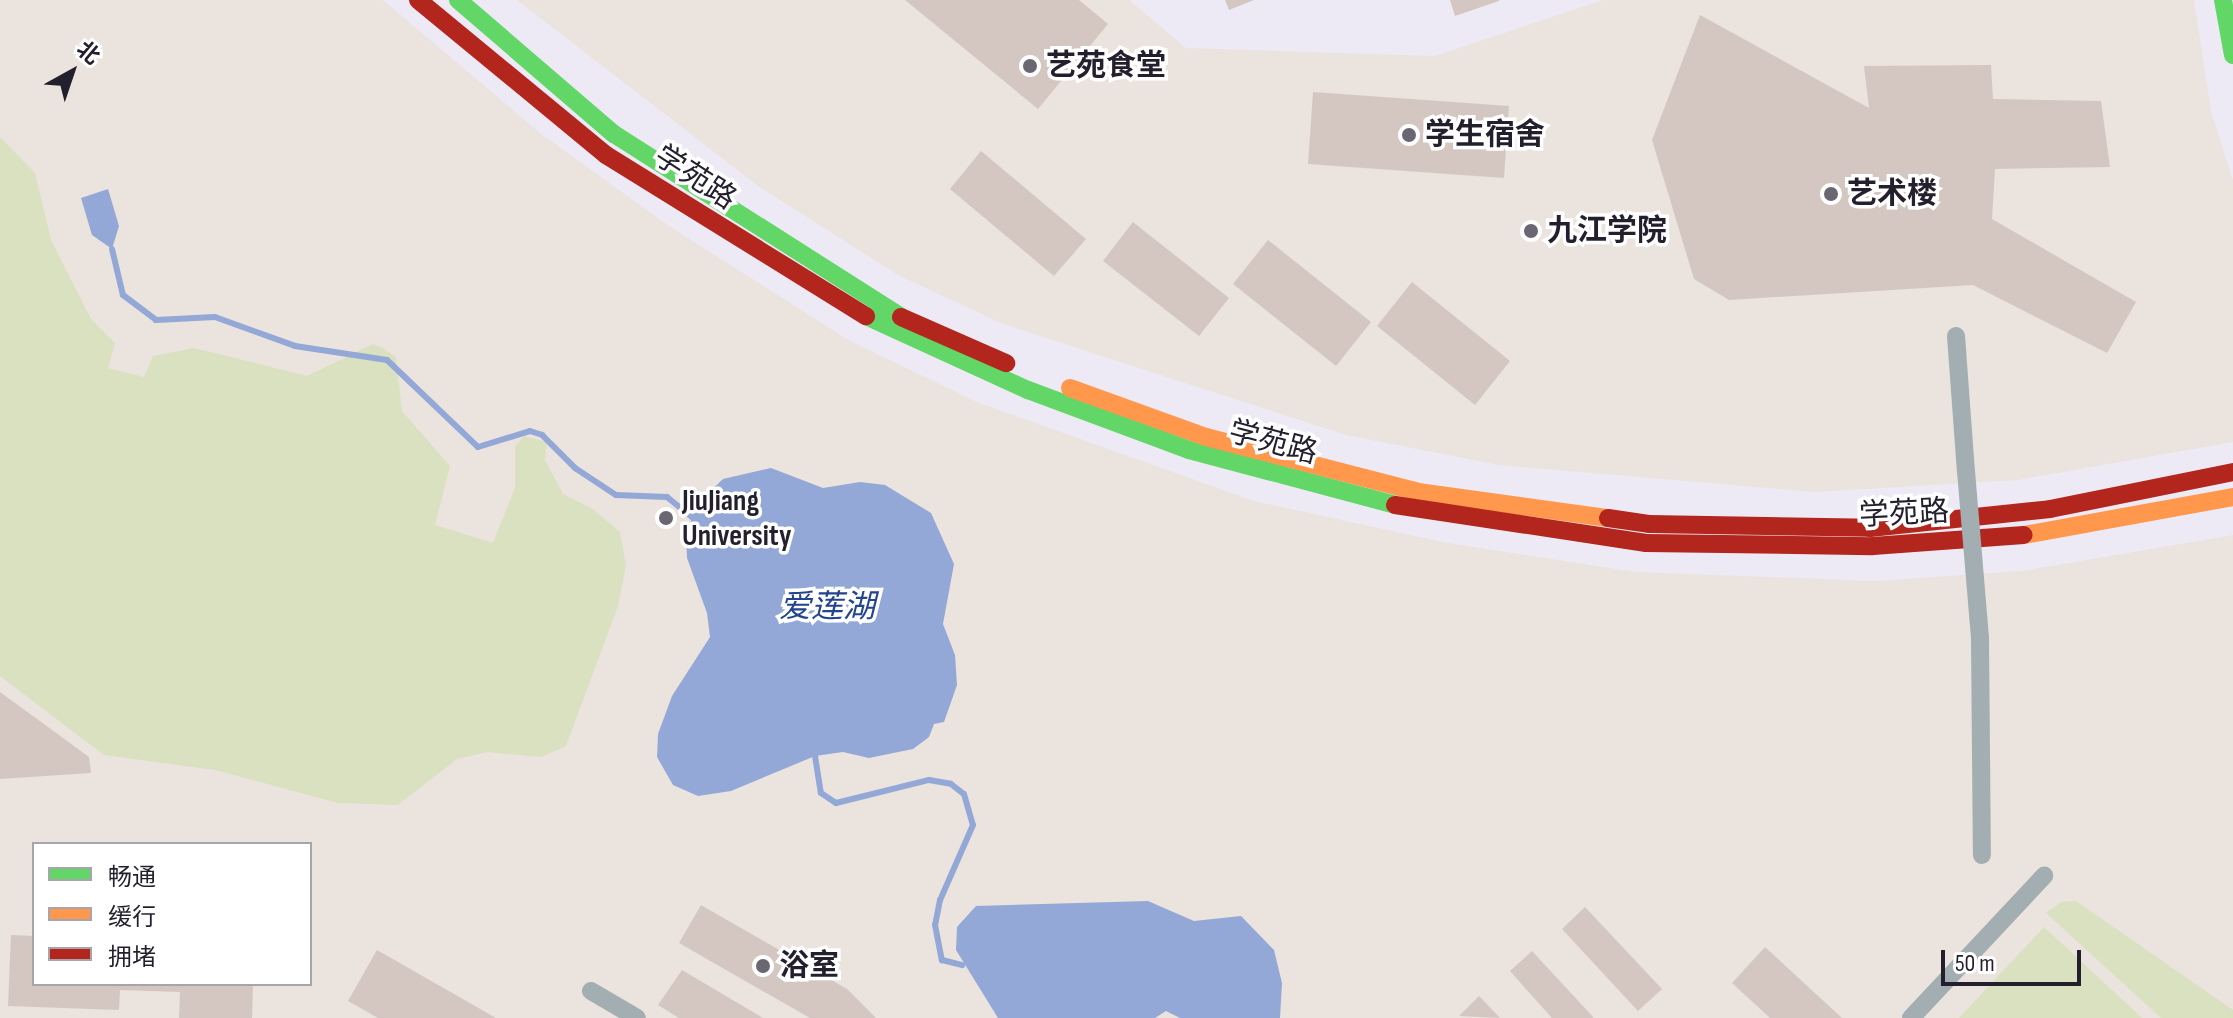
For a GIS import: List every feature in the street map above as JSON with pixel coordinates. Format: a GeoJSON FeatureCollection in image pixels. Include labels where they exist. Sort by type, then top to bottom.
{"type":"FeatureCollection","features":[{"type":"Feature","properties":{"kind":"street","name":"学苑路"},"geometry":{"type":"LineString","coordinates":[[418,0],[606,155],[820,291],[896,333],[1015,385],[1189,450],[1417,511],[1646,543],[1873,546],[2037,534],[2233,497]]}},
{"type":"Feature","properties":{"kind":"street","name":"学苑路"},"geometry":{"type":"LineString","coordinates":[[458,0],[614,134],[899,316],[1037,377],[1206,437],[1418,492],[1649,524],[1870,528],[2050,509],[2233,472]]}},
{"type":"Feature","properties":{"kind":"street"},"geometry":{"type":"LineString","coordinates":[[2223,0],[2233,55]]}},
{"type":"Feature","properties":{"kind":"street"},"geometry":{"type":"LineString","coordinates":[[1956,336],[1980,638],[1982,855]]}},
{"type":"Feature","properties":{"kind":"street"},"geometry":{"type":"LineString","coordinates":[[1911,1018],[2044,876]]}},
{"type":"Feature","properties":{"kind":"street"},"geometry":{"type":"LineString","coordinates":[[591,991],[637,1018]]}},
{"type":"Feature","properties":{"kind":"shaded area","name":"JiuJiang University"},"geometry":{"type":"Polygon","coordinates":[[[0,0],[383,0],[540,133],[669,226],[850,341],[977,402],[1254,501],[1447,543],[1636,572],[1875,581],[2022,571],[2233,535],[2233,1018],[0,1018],[0,0]]]}},
{"type":"Feature","properties":{"kind":"shaded area","name":"九江学院"},"geometry":{"type":"Polygon","coordinates":[[[517,0],[1129,0],[1186,48],[1435,56],[1603,0],[2194,0],[2211,111],[2233,180],[2233,442],[2018,480],[1814,492],[1499,465],[1346,435],[1003,324],[898,275],[758,186],[517,0]]]}},
{"type":"Feature","properties":{"kind":"green space"},"geometry":{"type":"Polygon","coordinates":[[[0,137],[35,173],[51,240],[91,319],[115,343],[108,368],[144,377],[153,356],[194,348],[307,376],[373,344],[383,348],[396,357],[402,411],[450,466],[435,525],[493,543],[515,488],[515,446],[524,436],[547,442],[545,460],[563,494],[593,509],[620,532],[626,565],[618,606],[566,746],[541,757],[487,752],[457,759],[398,805],[338,803],[215,770],[104,755],[0,676],[0,137]]]}},
{"type":"Feature","properties":{"kind":"green space"},"geometry":{"type":"Polygon","coordinates":[[[2076,901],[2233,1010],[2233,1018],[2161,1018],[2046,913],[2061,902],[2076,901]]]}},
{"type":"Feature","properties":{"kind":"green space"},"geometry":{"type":"Polygon","coordinates":[[[2044,927],[2142,1018],[1959,1018],[2044,927]]]}},
{"type":"Feature","properties":{"kind":"water"},"geometry":{"type":"Polygon","coordinates":[[[108,189],[119,226],[112,249],[92,235],[81,198],[108,189]]]}},
{"type":"Feature","properties":{"kind":"water","name":"爱莲湖"},"geometry":{"type":"Polygon","coordinates":[[[771,468],[823,488],[860,482],[885,485],[931,513],[954,564],[943,624],[955,655],[957,685],[944,722],[934,724],[929,737],[913,749],[869,758],[843,752],[815,756],[731,791],[698,796],[673,785],[657,757],[658,734],[672,696],[710,637],[707,613],[687,558],[686,534],[697,504],[723,479],[771,468]]]}},
{"type":"Feature","properties":{"kind":"water"},"geometry":{"type":"Polygon","coordinates":[[[1148,901],[1194,921],[1241,916],[1274,950],[1282,983],[1280,1018],[1180,1018],[1166,1011],[1155,1018],[998,1018],[956,950],[957,927],[976,906],[1148,901]]]}},
{"type":"Feature","properties":{"kind":"building","name":"艺苑食堂"},"geometry":{"type":"Polygon","coordinates":[[[905,0],[1079,0],[1108,24],[1038,109],[905,0]]]}},
{"type":"Feature","properties":{"kind":"building"},"geometry":{"type":"Polygon","coordinates":[[[1225,0],[1254,0],[1229,10],[1225,0]]]}},
{"type":"Feature","properties":{"kind":"building"},"geometry":{"type":"Polygon","coordinates":[[[1450,0],[1499,0],[1499,1],[1455,16],[1450,0]]]}},
{"type":"Feature","properties":{"kind":"building","name":"艺术楼"},"geometry":{"type":"Polygon","coordinates":[[[1700,15],[1869,108],[1864,66],[1991,65],[1993,99],[2101,101],[2110,167],[1995,169],[1992,219],[2136,302],[2107,353],[1973,285],[1729,300],[1694,279],[1652,140],[1700,15]]]}},
{"type":"Feature","properties":{"kind":"building","name":"学生宿舍"},"geometry":{"type":"Polygon","coordinates":[[[1313,92],[1509,106],[1504,178],[1308,164],[1313,92]]]}},
{"type":"Feature","properties":{"kind":"building"},"geometry":{"type":"Polygon","coordinates":[[[981,151],[1086,239],[1054,276],[950,189],[981,151]]]}},
{"type":"Feature","properties":{"kind":"building"},"geometry":{"type":"Polygon","coordinates":[[[1133,222],[1229,298],[1199,336],[1103,261],[1133,222]]]}},
{"type":"Feature","properties":{"kind":"building"},"geometry":{"type":"Polygon","coordinates":[[[1268,240],[1371,322],[1336,366],[1233,284],[1268,240]]]}},
{"type":"Feature","properties":{"kind":"building"},"geometry":{"type":"Polygon","coordinates":[[[1412,282],[1510,361],[1475,405],[1377,326],[1412,282]]]}},
{"type":"Feature","properties":{"kind":"building"},"geometry":{"type":"Polygon","coordinates":[[[0,692],[89,757],[91,773],[0,779],[0,692]]]}},
{"type":"Feature","properties":{"kind":"building","name":"浴室"},"geometry":{"type":"Polygon","coordinates":[[[701,905],[847,989],[876,1018],[810,1018],[679,943],[701,905]]]}},
{"type":"Feature","properties":{"kind":"building"},"geometry":{"type":"Polygon","coordinates":[[[1585,907],[1662,989],[1638,1011],[1562,929],[1585,907]]]}},
{"type":"Feature","properties":{"kind":"building"},"geometry":{"type":"Polygon","coordinates":[[[11,935],[32,936],[32,986],[253,986],[252,1018],[179,1018],[180,992],[120,990],[119,1010],[8,1006],[11,935]]]}},
{"type":"Feature","properties":{"kind":"building"},"geometry":{"type":"Polygon","coordinates":[[[1765,947],[1842,1018],[1770,1018],[1732,983],[1765,947]]]}},
{"type":"Feature","properties":{"kind":"building"},"geometry":{"type":"Polygon","coordinates":[[[377,950],[496,1018],[378,1018],[348,1001],[377,950]]]}},
{"type":"Feature","properties":{"kind":"building"},"geometry":{"type":"Polygon","coordinates":[[[1532,951],[1594,1018],[1552,1018],[1510,971],[1532,951]]]}},
{"type":"Feature","properties":{"kind":"building"},"geometry":{"type":"Polygon","coordinates":[[[682,970],[763,1018],[679,1018],[658,1005],[682,970]]]}},
{"type":"Feature","properties":{"kind":"building"},"geometry":{"type":"Polygon","coordinates":[[[1479,996],[1500,1018],[1459,1016],[1479,996]]]}},
{"type":"Feature","properties":{"kind":"waterway"},"geometry":{"type":"LineString","coordinates":[[112,249],[123,295],[156,320],[215,317],[295,346],[387,360],[478,447],[530,431],[542,435],[575,468],[616,495],[667,497],[694,519]]}},
{"type":"Feature","properties":{"kind":"waterway"},"geometry":{"type":"LineString","coordinates":[[815,756],[821,793],[836,803],[929,780],[951,784],[964,794],[973,825],[940,900],[935,925],[942,960],[962,965]]}},
{"type":"Feature","properties":{"kind":"traffic: fast"},"geometry":{"type":"LineString","coordinates":[[458,0],[614,134],[901,317]]}},
{"type":"Feature","properties":{"kind":"traffic: fast"},"geometry":{"type":"LineString","coordinates":[[2223,0],[2233,55]]}},
{"type":"Feature","properties":{"kind":"traffic: fast"},"geometry":{"type":"LineString","coordinates":[[866,316],[1028,390],[1189,450],[1395,505]]}},
{"type":"Feature","properties":{"kind":"traffic: slow"},"geometry":{"type":"LineString","coordinates":[[1070,388],[1206,437],[1418,492],[1608,518]]}},
{"type":"Feature","properties":{"kind":"traffic: slow"},"geometry":{"type":"LineString","coordinates":[[2024,535],[2233,497]]}},
{"type":"Feature","properties":{"kind":"traffic: jam"},"geometry":{"type":"LineString","coordinates":[[418,0],[606,155],[866,316]]}},
{"type":"Feature","properties":{"kind":"traffic: jam"},"geometry":{"type":"LineString","coordinates":[[901,317],[1006,363]]}},
{"type":"Feature","properties":{"kind":"traffic: jam"},"geometry":{"type":"LineString","coordinates":[[1608,518],[1649,524],[1870,528],[2050,509],[2233,472]]}},
{"type":"Feature","properties":{"kind":"traffic: jam"},"geometry":{"type":"LineString","coordinates":[[1395,505],[1646,543],[1873,546],[2024,535]]}},
{"type":"Feature","properties":{"kind":"place","name":"艺苑食堂"},"geometry":{"type":"Point","coordinates":[1030,66]}},
{"type":"Feature","properties":{"kind":"place","name":"学生宿舍"},"geometry":{"type":"Point","coordinates":[1409,135]}},
{"type":"Feature","properties":{"kind":"place","name":"艺术楼"},"geometry":{"type":"Point","coordinates":[1831,194]}},
{"type":"Feature","properties":{"kind":"place","name":"九江学院"},"geometry":{"type":"Point","coordinates":[1531,231]}},
{"type":"Feature","properties":{"kind":"place","name":"JiuJiang University"},"geometry":{"type":"Point","coordinates":[666,518]}},
{"type":"Feature","properties":{"kind":"place","name":"浴室"},"geometry":{"type":"Point","coordinates":[763,966]}}]}
